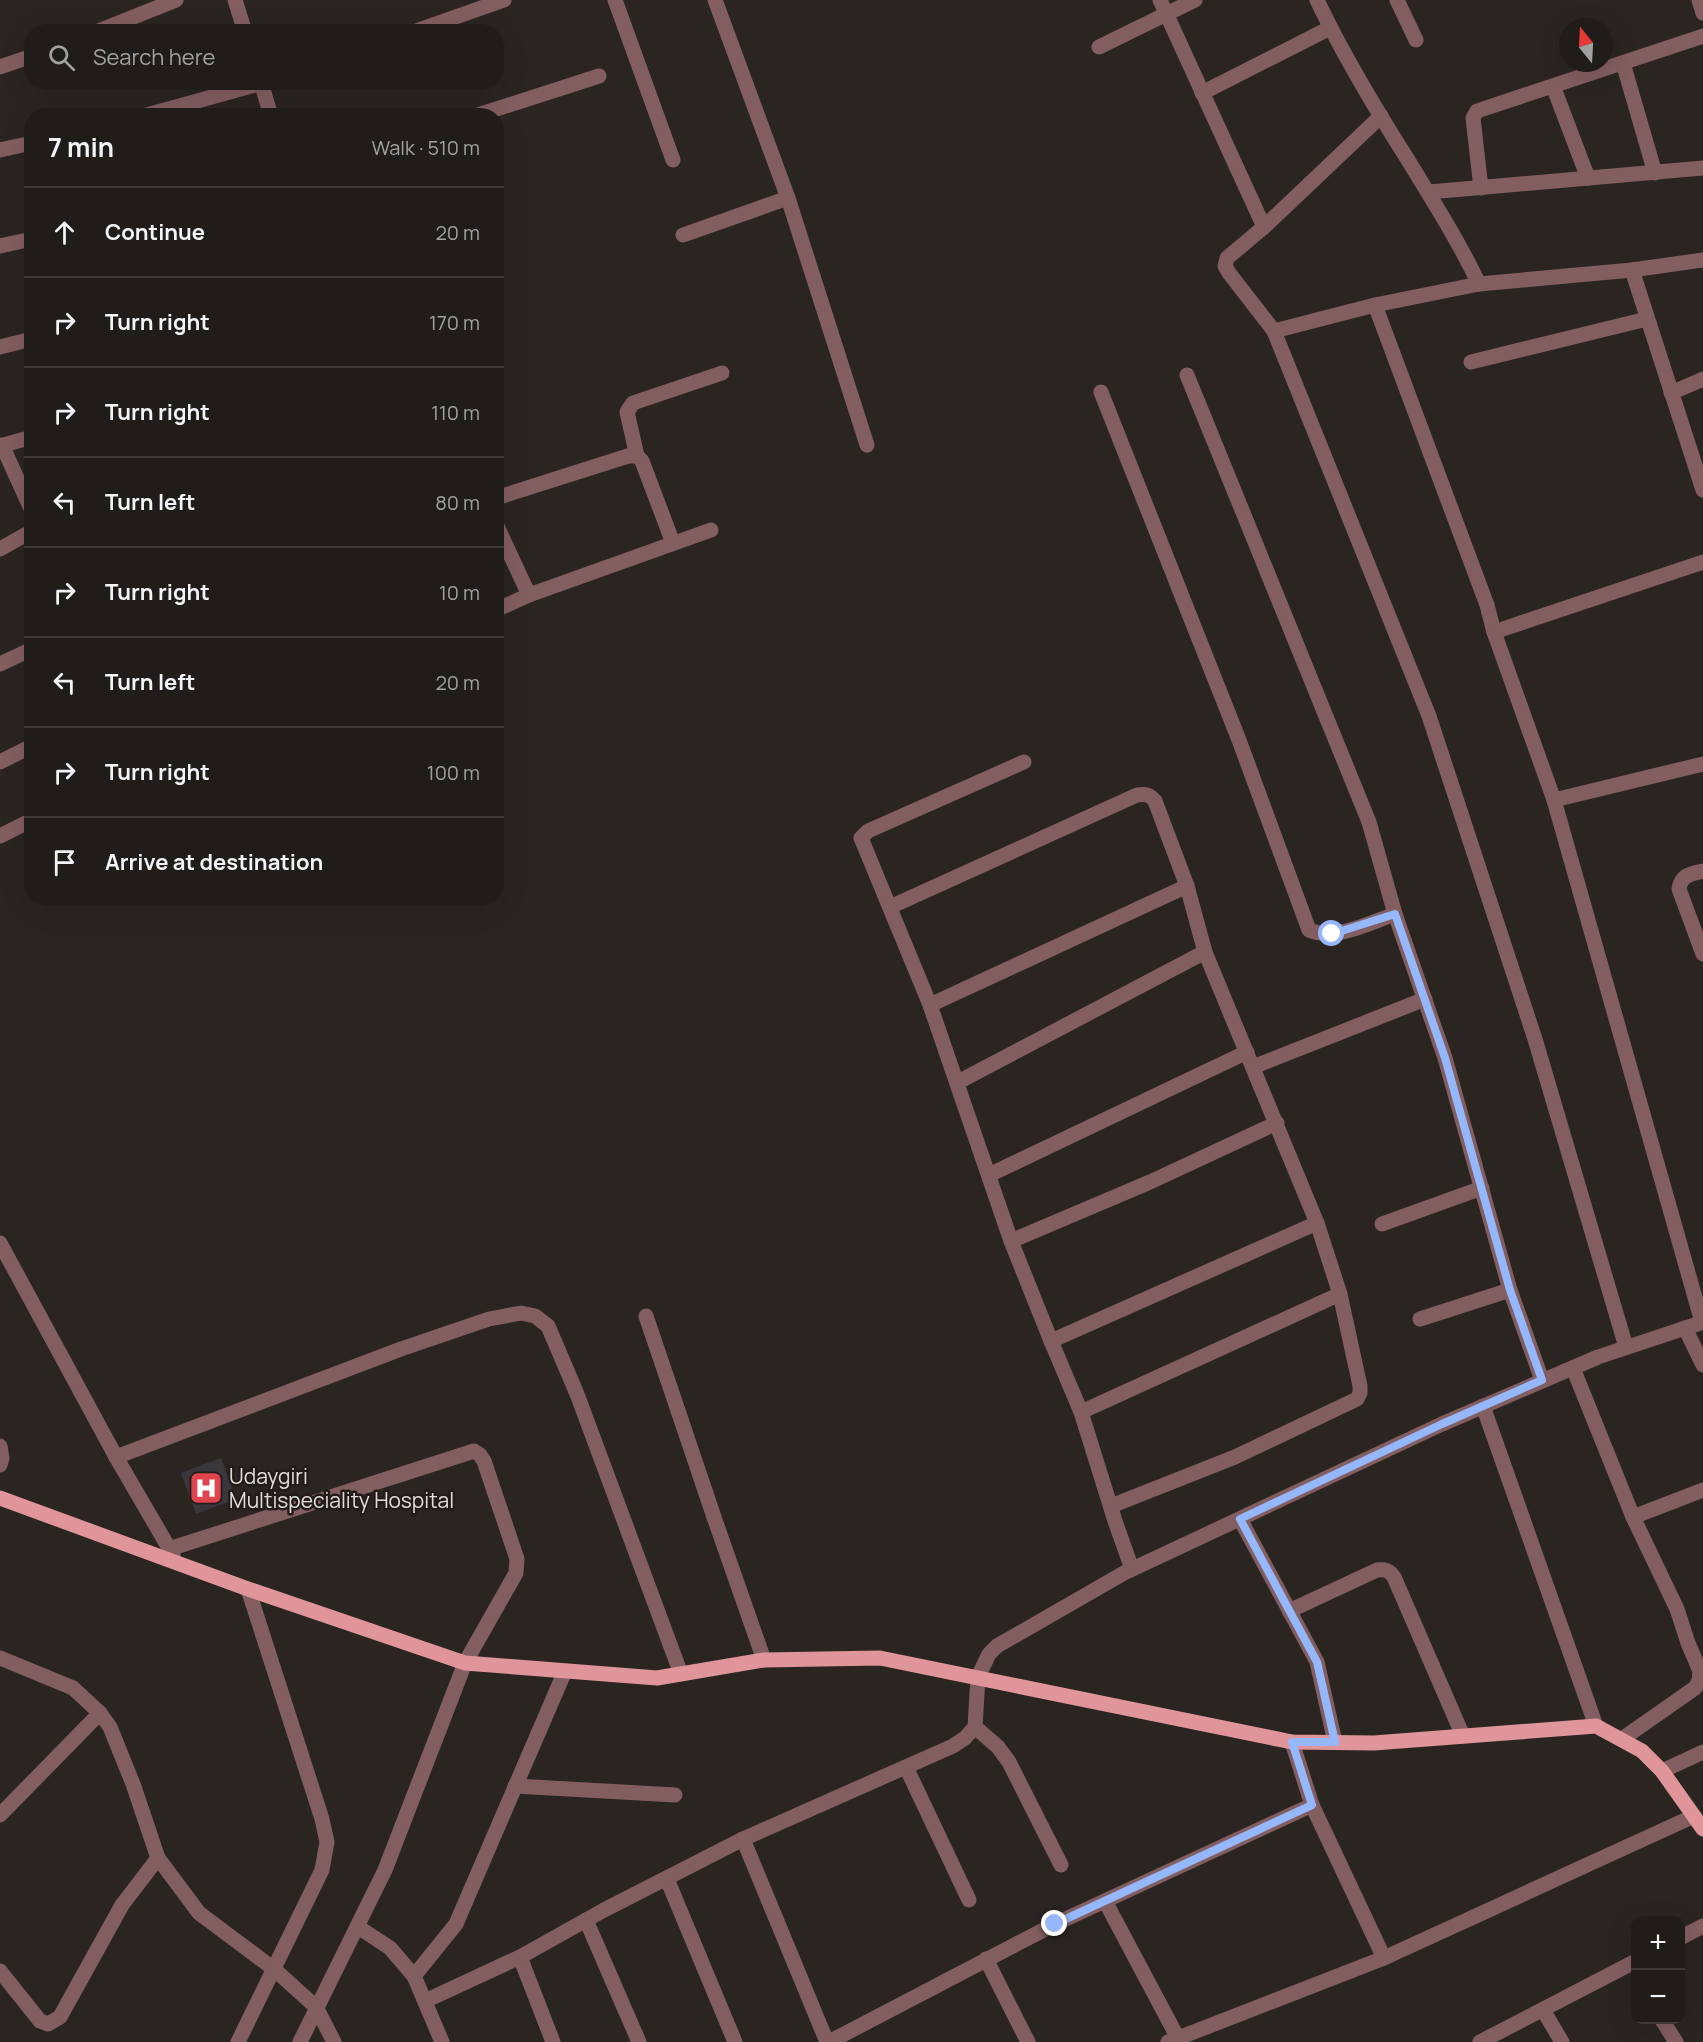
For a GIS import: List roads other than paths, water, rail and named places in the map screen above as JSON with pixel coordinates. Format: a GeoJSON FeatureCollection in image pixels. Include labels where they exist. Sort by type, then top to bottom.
{"type":"FeatureCollection","features":[{"type":"Feature","properties":{"kind":"main road"},"geometry":{"type":"LineString","coordinates":[[0,1498],[248,1589],[465,1663],[657,1678],[764,1659],[880,1658],[1292,1742],[1374,1743],[1596,1726],[1642,1751],[1662,1771],[1703,1829]]}},
{"type":"Feature","properties":{"kind":"street"},"geometry":{"type":"LineString","coordinates":[[116,24],[176,0]]}},
{"type":"Feature","properties":{"kind":"street"},"geometry":{"type":"LineString","coordinates":[[235,0],[242,24]]}},
{"type":"Feature","properties":{"kind":"street"},"geometry":{"type":"LineString","coordinates":[[436,24],[504,0]]}},
{"type":"Feature","properties":{"kind":"street"},"geometry":{"type":"LineString","coordinates":[[615,0],[673,160]]}},
{"type":"Feature","properties":{"kind":"street"},"geometry":{"type":"LineString","coordinates":[[715,0],[788,198],[867,445]]}},
{"type":"Feature","properties":{"kind":"street"},"geometry":{"type":"LineString","coordinates":[[1099,47],[1163,7],[1195,0]]}},
{"type":"Feature","properties":{"kind":"street"},"geometry":{"type":"LineString","coordinates":[[1317,0],[1330,28],[1416,174],[1429,192],[1479,284]]}},
{"type":"Feature","properties":{"kind":"street"},"geometry":{"type":"LineString","coordinates":[[1396,0],[1416,40]]}},
{"type":"Feature","properties":{"kind":"street"},"geometry":{"type":"LineString","coordinates":[[1699,0],[1703,13]]}},
{"type":"Feature","properties":{"kind":"street"},"geometry":{"type":"LineString","coordinates":[[1163,7],[1264,227]]}},
{"type":"Feature","properties":{"kind":"street"},"geometry":{"type":"LineString","coordinates":[[1202,93],[1330,28]]}},
{"type":"Feature","properties":{"kind":"street"},"geometry":{"type":"LineString","coordinates":[[1481,188],[1473,118],[1477,111],[1703,36]]}},
{"type":"Feature","properties":{"kind":"street"},"geometry":{"type":"LineString","coordinates":[[0,67],[24,59]]}},
{"type":"Feature","properties":{"kind":"street"},"geometry":{"type":"LineString","coordinates":[[1623,63],[1655,173]]}},
{"type":"Feature","properties":{"kind":"street"},"geometry":{"type":"LineString","coordinates":[[499,108],[599,76]]}},
{"type":"Feature","properties":{"kind":"street"},"geometry":{"type":"LineString","coordinates":[[1552,86],[1588,178]]}},
{"type":"Feature","properties":{"kind":"street"},"geometry":{"type":"LineString","coordinates":[[172,108],[238,90]]}},
{"type":"Feature","properties":{"kind":"street"},"geometry":{"type":"LineString","coordinates":[[265,90],[269,108]]}},
{"type":"Feature","properties":{"kind":"street"},"geometry":{"type":"LineString","coordinates":[[1381,116],[1264,227],[1227,258],[1225,266],[1274,331],[1429,716],[1535,1039],[1626,1347]]}},
{"type":"Feature","properties":{"kind":"street"},"geometry":{"type":"LineString","coordinates":[[0,150],[24,145]]}},
{"type":"Feature","properties":{"kind":"street"},"geometry":{"type":"LineString","coordinates":[[1429,192],[1703,168]]}},
{"type":"Feature","properties":{"kind":"street"},"geometry":{"type":"LineString","coordinates":[[683,235],[788,198]]}},
{"type":"Feature","properties":{"kind":"street"},"geometry":{"type":"LineString","coordinates":[[0,246],[24,240]]}},
{"type":"Feature","properties":{"kind":"street"},"geometry":{"type":"LineString","coordinates":[[1274,331],[1375,305],[1479,284],[1632,270],[1703,260]]}},
{"type":"Feature","properties":{"kind":"street"},"geometry":{"type":"LineString","coordinates":[[1632,270],[1703,490]]}},
{"type":"Feature","properties":{"kind":"street"},"geometry":{"type":"LineString","coordinates":[[425,2001],[520,1957],[742,1839],[953,1746],[975,1727],[978,1677],[989,1654],[1006,1639],[1132,1569],[1542,1380],[1626,1347],[1702,1322],[1554,800],[1494,632],[1487,605],[1375,305]]}},
{"type":"Feature","properties":{"kind":"street"},"geometry":{"type":"LineString","coordinates":[[1471,362],[1647,319]]}},
{"type":"Feature","properties":{"kind":"street"},"geometry":{"type":"LineString","coordinates":[[0,347],[24,341]]}},
{"type":"Feature","properties":{"kind":"street"},"geometry":{"type":"LineString","coordinates":[[673,543],[642,461],[638,456],[627,412],[633,403],[722,373]]}},
{"type":"Feature","properties":{"kind":"street"},"geometry":{"type":"LineString","coordinates":[[1187,375],[1369,822],[1395,914],[1445,1058],[1510,1290],[1542,1380]]}},
{"type":"Feature","properties":{"kind":"street"},"geometry":{"type":"LineString","coordinates":[[1671,393],[1703,379]]}},
{"type":"Feature","properties":{"kind":"street"},"geometry":{"type":"LineString","coordinates":[[1101,392],[1239,740],[1309,930],[1320,935],[1332,934],[1395,914]]}},
{"type":"Feature","properties":{"kind":"street"},"geometry":{"type":"LineString","coordinates":[[24,439],[1,446],[24,494]]}},
{"type":"Feature","properties":{"kind":"street"},"geometry":{"type":"LineString","coordinates":[[504,495],[628,456],[638,456]]}},
{"type":"Feature","properties":{"kind":"street"},"geometry":{"type":"LineString","coordinates":[[504,606],[529,595],[711,530]]}},
{"type":"Feature","properties":{"kind":"street"},"geometry":{"type":"LineString","coordinates":[[0,549],[24,536]]}},
{"type":"Feature","properties":{"kind":"street"},"geometry":{"type":"LineString","coordinates":[[504,541],[529,595]]}},
{"type":"Feature","properties":{"kind":"street"},"geometry":{"type":"LineString","coordinates":[[1494,632],[1703,562]]}},
{"type":"Feature","properties":{"kind":"street"},"geometry":{"type":"LineString","coordinates":[[0,664],[24,654]]}},
{"type":"Feature","properties":{"kind":"street"},"geometry":{"type":"LineString","coordinates":[[0,762],[24,750]]}},
{"type":"Feature","properties":{"kind":"street"},"geometry":{"type":"LineString","coordinates":[[1024,762],[863,834],[861,838],[930,1005],[1011,1241],[1081,1412],[1132,1569]]}},
{"type":"Feature","properties":{"kind":"street"},"geometry":{"type":"LineString","coordinates":[[1554,800],[1703,764]]}},
{"type":"Feature","properties":{"kind":"street"},"geometry":{"type":"LineString","coordinates":[[890,907],[1137,795],[1146,794],[1155,801],[1187,886],[1205,952],[1317,1223],[1340,1294],[1360,1386],[1357,1399],[1235,1457],[1111,1506]]}},
{"type":"Feature","properties":{"kind":"street"},"geometry":{"type":"LineString","coordinates":[[0,836],[24,824]]}},
{"type":"Feature","properties":{"kind":"street"},"geometry":{"type":"LineString","coordinates":[[1703,872],[1684,877],[1680,881],[1679,889],[1703,954]]}},
{"type":"Feature","properties":{"kind":"street"},"geometry":{"type":"LineString","coordinates":[[930,1005],[1187,886]]}},
{"type":"Feature","properties":{"kind":"street"},"geometry":{"type":"LineString","coordinates":[[958,1082],[1205,952]]}},
{"type":"Feature","properties":{"kind":"street"},"geometry":{"type":"LineString","coordinates":[[1253,1067],[1425,999]]}},
{"type":"Feature","properties":{"kind":"street"},"geometry":{"type":"LineString","coordinates":[[989,1175],[1247,1052]]}},
{"type":"Feature","properties":{"kind":"street"},"geometry":{"type":"LineString","coordinates":[[1011,1241],[1150,1182],[1276,1123]]}},
{"type":"Feature","properties":{"kind":"street"},"geometry":{"type":"LineString","coordinates":[[1382,1224],[1482,1188]]}},
{"type":"Feature","properties":{"kind":"street"},"geometry":{"type":"LineString","coordinates":[[1051,1341],[1317,1223]]}},
{"type":"Feature","properties":{"kind":"street"},"geometry":{"type":"LineString","coordinates":[[0,1243],[116,1457],[177,1563]]}},
{"type":"Feature","properties":{"kind":"street"},"geometry":{"type":"LineString","coordinates":[[1420,1319],[1510,1290]]}},
{"type":"Feature","properties":{"kind":"street"},"geometry":{"type":"LineString","coordinates":[[1081,1412],[1340,1294]]}},
{"type":"Feature","properties":{"kind":"street"},"geometry":{"type":"LineString","coordinates":[[116,1457],[489,1319],[521,1313],[535,1316],[548,1326],[577,1394],[681,1674]]}},
{"type":"Feature","properties":{"kind":"street"},"geometry":{"type":"LineString","coordinates":[[646,1316],[764,1659]]}},
{"type":"Feature","properties":{"kind":"street"},"geometry":{"type":"LineString","coordinates":[[1685,1328],[1703,1365]]}},
{"type":"Feature","properties":{"kind":"street"},"geometry":{"type":"LineString","coordinates":[[1573,1368],[1633,1517],[1677,1609],[1700,1671],[1700,1681],[1695,1688],[1622,1739]]}},
{"type":"Feature","properties":{"kind":"street"},"geometry":{"type":"LineString","coordinates":[[1483,1406],[1596,1726]]}},
{"type":"Feature","properties":{"kind":"street"},"geometry":{"type":"LineString","coordinates":[[0,1446],[2,1458],[0,1465]]}},
{"type":"Feature","properties":{"kind":"street"},"geometry":{"type":"LineString","coordinates":[[169,1549],[474,1451],[484,1461],[517,1559],[516,1573],[465,1663],[385,1870],[300,2042]]}},
{"type":"Feature","properties":{"kind":"street"},"geometry":{"type":"LineString","coordinates":[[1633,1517],[1703,1490]]}},
{"type":"Feature","properties":{"kind":"street"},"geometry":{"type":"LineString","coordinates":[[1240,1519],[1317,1662],[1335,1742]]}},
{"type":"Feature","properties":{"kind":"street"},"geometry":{"type":"LineString","coordinates":[[1289,1611],[1377,1570],[1385,1569],[1390,1572],[1463,1736]]}},
{"type":"Feature","properties":{"kind":"street"},"geometry":{"type":"LineString","coordinates":[[238,2042],[322,1870],[327,1842],[322,1819],[248,1589]]}},
{"type":"Feature","properties":{"kind":"street"},"geometry":{"type":"LineString","coordinates":[[1688,1643],[1703,1636]]}},
{"type":"Feature","properties":{"kind":"street"},"geometry":{"type":"LineString","coordinates":[[0,1658],[73,1688],[100,1713],[110,1727],[133,1784],[158,1858],[199,1913],[274,1969],[316,2007],[334,2042]]}},
{"type":"Feature","properties":{"kind":"street"},"geometry":{"type":"LineString","coordinates":[[414,1976],[456,1924],[565,1671]]}},
{"type":"Feature","properties":{"kind":"street"},"geometry":{"type":"LineString","coordinates":[[0,1815],[100,1713]]}},
{"type":"Feature","properties":{"kind":"street"},"geometry":{"type":"LineString","coordinates":[[975,1727],[998,1747],[1009,1762],[1061,1865]]}},
{"type":"Feature","properties":{"kind":"street"},"geometry":{"type":"LineString","coordinates":[[1292,1742],[1312,1805],[1384,1958]]}},
{"type":"Feature","properties":{"kind":"street"},"geometry":{"type":"LineString","coordinates":[[1662,1771],[1703,1752]]}},
{"type":"Feature","properties":{"kind":"street"},"geometry":{"type":"LineString","coordinates":[[906,1767],[969,1900]]}},
{"type":"Feature","properties":{"kind":"street"},"geometry":{"type":"LineString","coordinates":[[515,1786],[675,1795]]}},
{"type":"Feature","properties":{"kind":"street"},"geometry":{"type":"LineString","coordinates":[[742,1839],[828,2042],[1055,1924],[1312,1805]]}},
{"type":"Feature","properties":{"kind":"street"},"geometry":{"type":"LineString","coordinates":[[1105,1901],[1175,2041],[1384,1958],[1694,1816]]}},
{"type":"Feature","properties":{"kind":"street"},"geometry":{"type":"LineString","coordinates":[[0,1971],[40,2021],[48,2024],[60,2017],[122,1905],[158,1858]]}},
{"type":"Feature","properties":{"kind":"street"},"geometry":{"type":"LineString","coordinates":[[667,1879],[735,2042]]}},
{"type":"Feature","properties":{"kind":"street"},"geometry":{"type":"LineString","coordinates":[[586,1920],[639,2042]]}},
{"type":"Feature","properties":{"kind":"street"},"geometry":{"type":"LineString","coordinates":[[1685,1935],[1703,1926]]}},
{"type":"Feature","properties":{"kind":"street"},"geometry":{"type":"LineString","coordinates":[[358,1927],[390,1947],[414,1976],[442,2042]]}},
{"type":"Feature","properties":{"kind":"street"},"geometry":{"type":"LineString","coordinates":[[520,1957],[553,2042]]}},
{"type":"Feature","properties":{"kind":"street"},"geometry":{"type":"LineString","coordinates":[[986,1959],[1028,2042]]}},
{"type":"Feature","properties":{"kind":"street"},"geometry":{"type":"LineString","coordinates":[[1480,2042],[1631,1969]]}},
{"type":"Feature","properties":{"kind":"street"},"geometry":{"type":"LineString","coordinates":[[1543,2010],[1562,2042]]}},
{"type":"Feature","properties":{"kind":"street"},"geometry":{"type":"LineString","coordinates":[[1665,2024],[1676,2042]]}},
{"type":"Feature","properties":{"kind":"place","name":"Udaygiri Multispeciality Hospital"},"geometry":{"type":"Point","coordinates":[206,1488]}}]}
